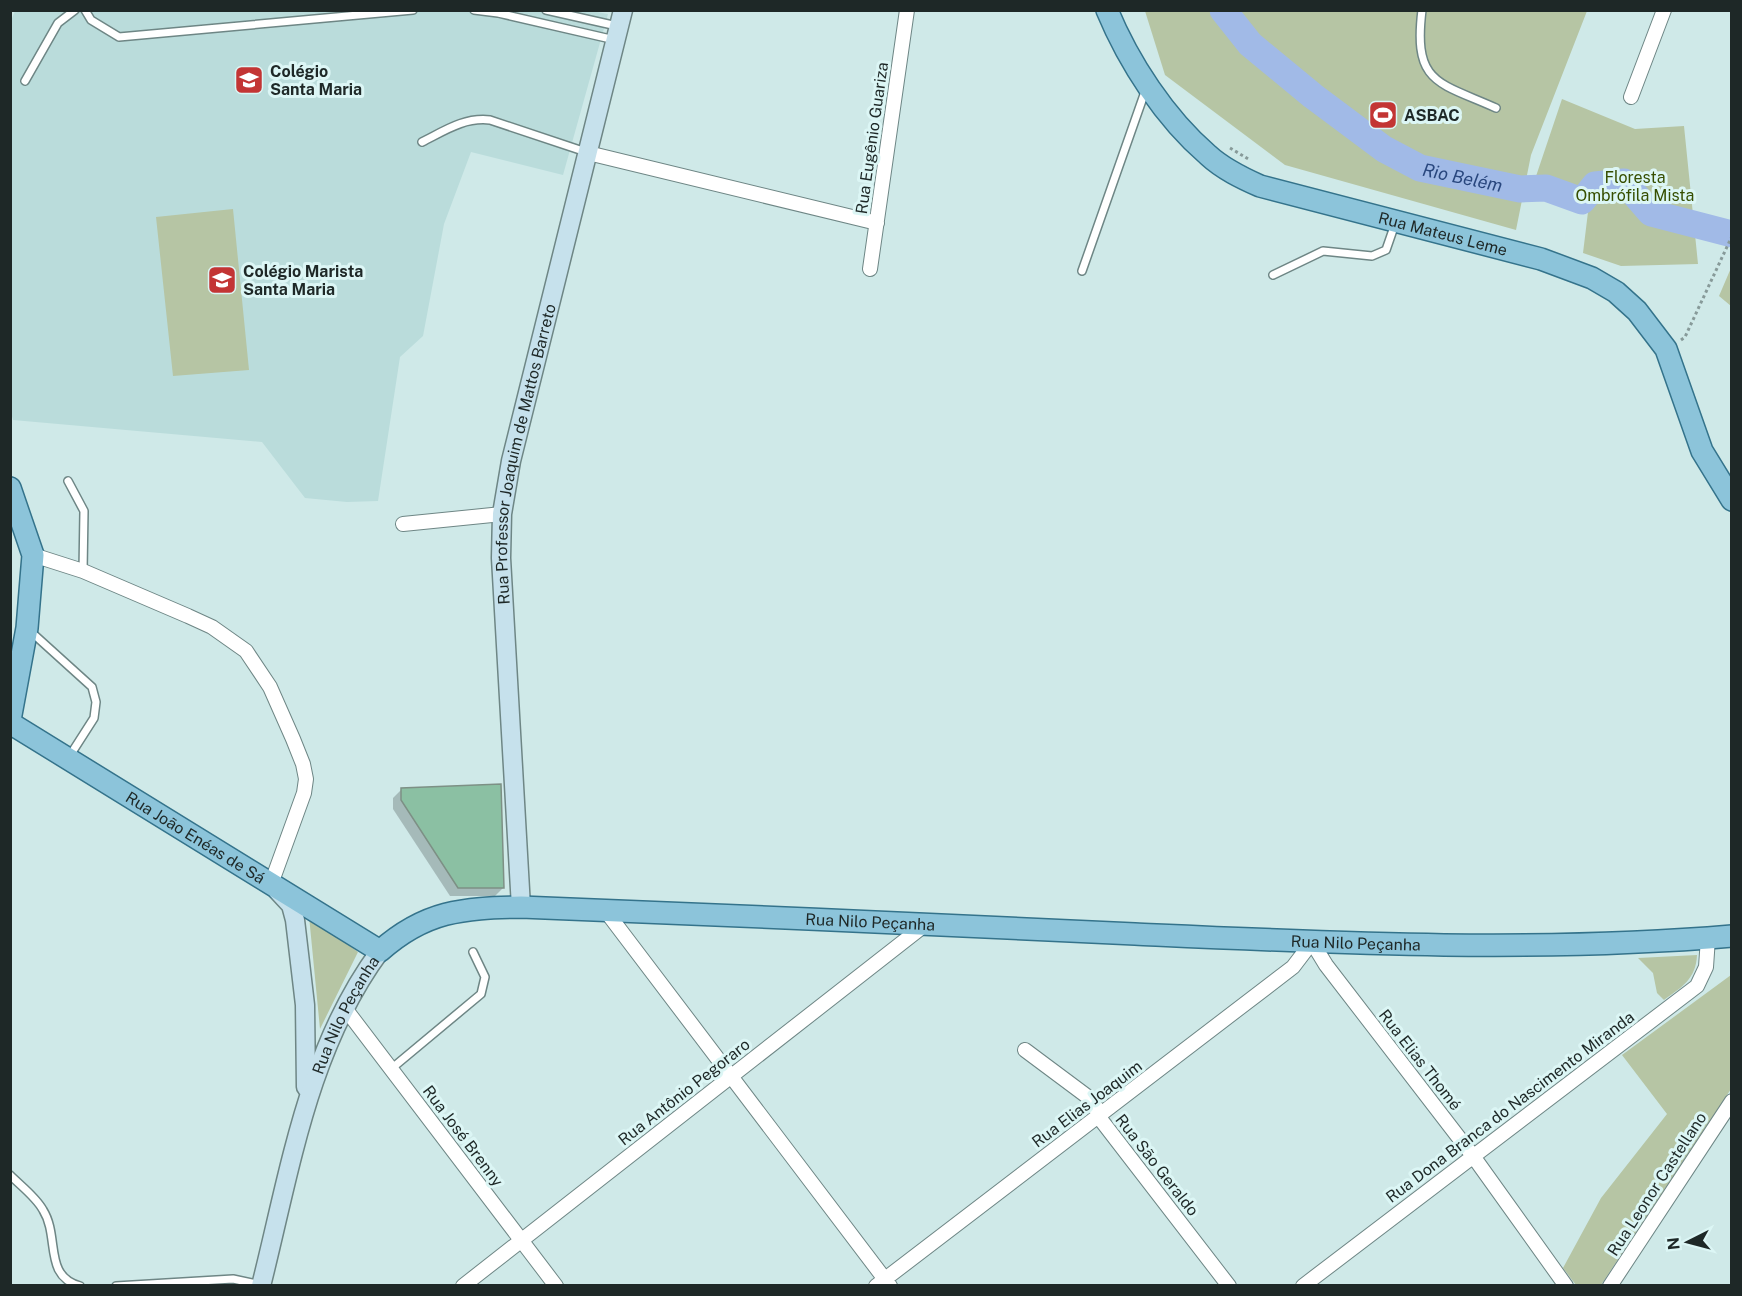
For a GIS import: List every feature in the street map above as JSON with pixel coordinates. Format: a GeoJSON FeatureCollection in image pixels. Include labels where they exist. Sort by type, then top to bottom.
{"type":"FeatureCollection","features":[{"type":"Feature","properties":{"kind":"main road","name":"Rua Mateus Leme"},"geometry":{"type":"LineString","coordinates":[[1107,10],[1128,52],[1148,84],[1184,133],[1209,157],[1234,174],[1260,186],[1566,267],[1616,292],[1638,311],[1666,349],[1702,451],[1731,500]]}},
{"type":"Feature","properties":{"kind":"main road","name":"Rua Professor Joaquim de Mattos Barreto"},"geometry":{"type":"LineString","coordinates":[[521,907],[501,558],[502,514],[511,461],[619,26]]}},
{"type":"Feature","properties":{"kind":"main road"},"geometry":{"type":"LineString","coordinates":[[10,488],[33,555],[27,628],[10,722]]}},
{"type":"Feature","properties":{"kind":"main road","name":"Rua João Enéas de Sá"},"geometry":{"type":"LineString","coordinates":[[10,722],[380,951]]}},
{"type":"Feature","properties":{"kind":"main road"},"geometry":{"type":"LineString","coordinates":[[271,884],[291,905],[295,920],[307,1026],[306,1107]]}},
{"type":"Feature","properties":{"kind":"main road","name":"Rua Nilo Peçanha"},"geometry":{"type":"LineString","coordinates":[[261,1285],[306,1107],[326,1047],[344,1007],[359,979],[380,951],[416,923],[438,914],[462,909],[521,907],[1312,942],[1530,947],[1731,936]]}},
{"type":"Feature","properties":{"kind":"street","name":"Rua Eugênio Guariza"},"geometry":{"type":"LineString","coordinates":[[870,269],[907,10]]}},
{"type":"Feature","properties":{"kind":"street"},"geometry":{"type":"LineString","coordinates":[[1631,97],[1664,10]]}},
{"type":"Feature","properties":{"kind":"street"},"geometry":{"type":"LineString","coordinates":[[588,153],[877,223]]}},
{"type":"Feature","properties":{"kind":"street"},"geometry":{"type":"LineString","coordinates":[[403,524],[502,514]]}},
{"type":"Feature","properties":{"kind":"street"},"geometry":{"type":"LineString","coordinates":[[33,555],[83,572],[212,627],[234,641],[256,662],[293,739],[306,779],[304,793],[271,884]]}},
{"type":"Feature","properties":{"kind":"street"},"geometry":{"type":"LineString","coordinates":[[605,910],[884,1283]]}},
{"type":"Feature","properties":{"kind":"street","name":"Rua Antônio Pegoraro"},"geometry":{"type":"LineString","coordinates":[[463,1286],[926,924]]}},
{"type":"Feature","properties":{"kind":"street","name":"Rua Dona Branca do Nascimento Miranda"},"geometry":{"type":"LineString","coordinates":[[1303,1286],[1697,986],[1706,967],[1708,938]]}},
{"type":"Feature","properties":{"kind":"street","name":"Rua Elias Joaquim"},"geometry":{"type":"LineString","coordinates":[[884,1283],[1293,967],[1312,942]]}},
{"type":"Feature","properties":{"kind":"street","name":"Rua Elias Thomé"},"geometry":{"type":"LineString","coordinates":[[1312,942],[1326,965],[1473,1156],[1566,1286]]}},
{"type":"Feature","properties":{"kind":"street","name":"Rua José Brenny"},"geometry":{"type":"LineString","coordinates":[[344,1007],[556,1286]]}},
{"type":"Feature","properties":{"kind":"street","name":"Rua São Geraldo"},"geometry":{"type":"LineString","coordinates":[[1025,1050],[1088,1097],[1096,1107],[1098,1116],[1229,1286]]}},
{"type":"Feature","properties":{"kind":"street","name":"Rua Leonor Castellano"},"geometry":{"type":"LineString","coordinates":[[1610,1286],[1731,1101]]}},
{"type":"Feature","properties":{"kind":"lane"},"geometry":{"type":"LineString","coordinates":[[25,81],[58,23],[75,10]]}},
{"type":"Feature","properties":{"kind":"lane"},"geometry":{"type":"LineString","coordinates":[[85,10],[91,20],[119,37],[413,10]]}},
{"type":"Feature","properties":{"kind":"lane"},"geometry":{"type":"LineString","coordinates":[[474,10],[619,26]]}},
{"type":"Feature","properties":{"kind":"lane"},"geometry":{"type":"LineString","coordinates":[[546,10],[619,26]]}},
{"type":"Feature","properties":{"kind":"lane"},"geometry":{"type":"LineString","coordinates":[[1422,10],[1420,27],[1423,62],[1433,79],[1496,108]]}},
{"type":"Feature","properties":{"kind":"lane"},"geometry":{"type":"LineString","coordinates":[[1082,271],[1148,84]]}},
{"type":"Feature","properties":{"kind":"lane"},"geometry":{"type":"LineString","coordinates":[[422,142],[465,121],[477,119],[490,120],[588,153]]}},
{"type":"Feature","properties":{"kind":"lane"},"geometry":{"type":"LineString","coordinates":[[1273,275],[1323,252],[1372,256],[1386,250],[1396,222]]}},
{"type":"Feature","properties":{"kind":"lane"},"geometry":{"type":"LineString","coordinates":[[68,481],[84,511],[83,572]]}},
{"type":"Feature","properties":{"kind":"lane"},"geometry":{"type":"LineString","coordinates":[[27,628],[92,687],[96,702],[94,718],[68,758]]}},
{"type":"Feature","properties":{"kind":"lane"},"geometry":{"type":"LineString","coordinates":[[391,1069],[482,994],[485,977],[473,952]]}},
{"type":"Feature","properties":{"kind":"lane"},"geometry":{"type":"LineString","coordinates":[[10,1175],[43,1208],[48,1219],[57,1270],[66,1282],[80,1286]]}},
{"type":"Feature","properties":{"kind":"lane"},"geometry":{"type":"LineString","coordinates":[[116,1286],[233,1279],[261,1285]]}},
{"type":"Feature","properties":{"kind":"path"},"geometry":{"type":"LineString","coordinates":[[1227,146],[1252,161]]}},
{"type":"Feature","properties":{"kind":"path"},"geometry":{"type":"LineString","coordinates":[[1674,338],[1680,340],[1685,337],[1731,236]]}},
{"type":"Feature","properties":{"kind":"shaded area","name":"Colégio Marista Santa Maria"},"geometry":{"type":"Polygon","coordinates":[[[586,10],[608,14],[563,175],[471,152],[444,224],[423,336],[400,357],[378,501],[347,502],[305,498],[262,442],[13,420],[11,413],[10,23],[15,11],[586,10]]]}},
{"type":"Feature","properties":{"kind":"green space","name":"ASBAC"},"geometry":{"type":"Polygon","coordinates":[[[1145,11],[1587,11],[1531,155],[1516,230],[1285,165],[1165,75],[1145,11]]]}},
{"type":"Feature","properties":{"kind":"green space","name":"Floresta Ombrófila Mista"},"geometry":{"type":"Polygon","coordinates":[[[1562,99],[1635,129],[1684,126],[1698,264],[1621,266],[1583,253],[1588,212],[1530,194],[1562,99]]]}},
{"type":"Feature","properties":{"kind":"green space"},"geometry":{"type":"Polygon","coordinates":[[[233,209],[249,370],[173,376],[156,217],[233,209]]]}},
{"type":"Feature","properties":{"kind":"green space"},"geometry":{"type":"Polygon","coordinates":[[[1731,268],[1731,306],[1719,296],[1731,268]]]}},
{"type":"Feature","properties":{"kind":"green space"},"geometry":{"type":"Polygon","coordinates":[[[309,916],[358,952],[320,1029],[309,916]]]}},
{"type":"Feature","properties":{"kind":"green space"},"geometry":{"type":"Polygon","coordinates":[[[1697,955],[1694,970],[1687,982],[1664,1000],[1657,993],[1653,973],[1638,958],[1697,955]]]}},
{"type":"Feature","properties":{"kind":"green space"},"geometry":{"type":"Polygon","coordinates":[[[1731,975],[1731,1089],[1601,1285],[1576,1285],[1563,1268],[1601,1198],[1667,1114],[1622,1055],[1731,975]]]}},
{"type":"Feature","properties":{"kind":"building"},"geometry":{"type":"Polygon","coordinates":[[[501,784],[504,888],[458,888],[401,800],[401,788],[501,784]]]}},
{"type":"Feature","properties":{"kind":"waterway","name":"Rio Belém"},"geometry":{"type":"LineString","coordinates":[[1223,10],[1250,44],[1313,96],[1384,149],[1420,168],[1520,189],[1546,188],[1582,201],[1595,185],[1624,182],[1651,213],[1732,234]]}},
{"type":"Feature","properties":{"kind":"place","name":"Colégio Santa Maria"},"geometry":{"type":"Point","coordinates":[249,80]}},
{"type":"Feature","properties":{"kind":"place","name":"ASBAC"},"geometry":{"type":"Point","coordinates":[1383,115]}},
{"type":"Feature","properties":{"kind":"place","name":"Colégio Marista Santa Maria"},"geometry":{"type":"Point","coordinates":[222,280]}}]}
